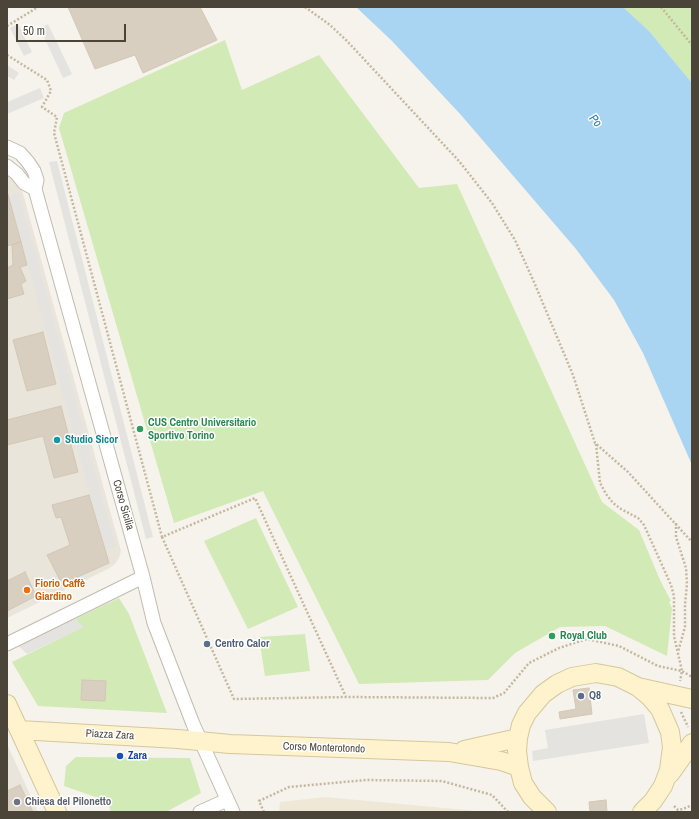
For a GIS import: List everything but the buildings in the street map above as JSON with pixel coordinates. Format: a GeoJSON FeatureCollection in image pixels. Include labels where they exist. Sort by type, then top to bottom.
{"type":"FeatureCollection","features":[{"type":"Feature","properties":{"kind":"main road"},"geometry":{"type":"LineString","coordinates":[[546,812],[529,793],[523,782],[518,767],[518,738],[521,725],[527,713],[542,694],[557,684],[572,677],[584,674],[606,674],[618,677],[638,687],[650,697],[660,709],[670,732],[672,755],[667,778]]}},
{"type":"Feature","properties":{"kind":"main road"},"geometry":{"type":"LineString","coordinates":[[638,687],[692,699]]}},
{"type":"Feature","properties":{"kind":"main road"},"geometry":{"type":"LineString","coordinates":[[7,704],[57,812]]}},
{"type":"Feature","properties":{"kind":"main road","name":"Piazza Zara"},"geometry":{"type":"LineString","coordinates":[[19,730],[200,741]]}},
{"type":"Feature","properties":{"kind":"main road","name":"Corso Monterotondo"},"geometry":{"type":"LineString","coordinates":[[449,752],[518,738]]}},
{"type":"Feature","properties":{"kind":"main road","name":"Corso Monterotondo"},"geometry":{"type":"LineString","coordinates":[[200,741],[230,744],[449,752],[501,760],[518,767]]}},
{"type":"Feature","properties":{"kind":"main road"},"geometry":{"type":"LineString","coordinates":[[642,812],[659,794],[667,778],[692,743]]}},
{"type":"Feature","properties":{"kind":"street","name":"Corso Sicilia"},"geometry":{"type":"LineString","coordinates":[[7,147],[20,153],[34,171],[37,180],[34,190],[143,577],[154,624],[200,741],[230,806]]}},
{"type":"Feature","properties":{"kind":"street"},"geometry":{"type":"LineString","coordinates":[[7,166],[17,174],[24,183],[34,190]]}},
{"type":"Feature","properties":{"kind":"street"},"geometry":{"type":"LineString","coordinates":[[7,644],[143,577]]}},
{"type":"Feature","properties":{"kind":"street"},"geometry":{"type":"LineString","coordinates":[[200,812],[230,806]]}},
{"type":"Feature","properties":{"kind":"path"},"geometry":{"type":"LineString","coordinates":[[7,26],[38,7]]}},
{"type":"Feature","properties":{"kind":"path"},"geometry":{"type":"LineString","coordinates":[[305,7],[330,25],[347,41],[459,161],[492,203],[515,240],[573,375],[595,443],[600,483],[613,503],[638,518],[644,525],[672,585],[674,596],[674,636],[682,671],[692,677]]}},
{"type":"Feature","properties":{"kind":"path"},"geometry":{"type":"LineString","coordinates":[[661,7],[692,46]]}},
{"type":"Feature","properties":{"kind":"path"},"geometry":{"type":"LineString","coordinates":[[7,55],[47,80],[51,91],[42,107],[57,117],[54,133],[162,537],[234,699],[346,697],[493,698]]}},
{"type":"Feature","properties":{"kind":"path"},"geometry":{"type":"LineString","coordinates":[[595,443],[628,472],[692,542]]}},
{"type":"Feature","properties":{"kind":"path"},"geometry":{"type":"LineString","coordinates":[[162,537],[255,498],[346,697]]}},
{"type":"Feature","properties":{"kind":"path"},"geometry":{"type":"LineString","coordinates":[[676,523],[676,536],[686,568],[687,584],[685,627],[678,652]]}},
{"type":"Feature","properties":{"kind":"path"},"geometry":{"type":"LineString","coordinates":[[264,812],[259,801],[289,787],[366,780],[442,782],[492,795],[508,812]]}},
{"type":"Feature","properties":{"kind":"path"},"geometry":{"type":"LineString","coordinates":[[674,806],[678,810],[692,805]]}},
{"type":"Feature","properties":{"kind":"shaded area"},"geometry":{"type":"Polygon","coordinates":[[[18,24],[32,52],[24,56],[10,28],[18,24]]]}},
{"type":"Feature","properties":{"kind":"shaded area"},"geometry":{"type":"Polygon","coordinates":[[[48,24],[72,74],[63,78],[40,28],[48,24]]]}},
{"type":"Feature","properties":{"kind":"shaded area"},"geometry":{"type":"Polygon","coordinates":[[[7,65],[19,73],[14,80],[7,76],[7,65]]]}},
{"type":"Feature","properties":{"kind":"shaded area"},"geometry":{"type":"Polygon","coordinates":[[[40,88],[44,98],[7,114],[7,102],[40,88]]]}},
{"type":"Feature","properties":{"kind":"shaded area"},"geometry":{"type":"Polygon","coordinates":[[[7,160],[22,190],[121,551],[115,564],[108,569],[7,618],[7,160]]]}},
{"type":"Feature","properties":{"kind":"shaded area"},"geometry":{"type":"Polygon","coordinates":[[[57,161],[153,537],[146,539],[49,162],[57,161]]]}},
{"type":"Feature","properties":{"kind":"shaded area"},"geometry":{"type":"Polygon","coordinates":[[[19,193],[116,547],[105,550],[9,196],[19,193]]]}},
{"type":"Feature","properties":{"kind":"shaded area"},"geometry":{"type":"Polygon","coordinates":[[[68,613],[84,627],[27,654],[13,641],[68,613]]]}},
{"type":"Feature","properties":{"kind":"shaded area"},"geometry":{"type":"Polygon","coordinates":[[[644,714],[649,743],[533,761],[532,751],[548,748],[545,730],[644,714]]]}},
{"type":"Feature","properties":{"kind":"shaded area"},"geometry":{"type":"Polygon","coordinates":[[[7,744],[38,812],[7,812],[7,744]]]}},
{"type":"Feature","properties":{"kind":"shaded area"},"geometry":{"type":"Polygon","coordinates":[[[325,797],[488,812],[279,812],[280,802],[325,797]]]}},
{"type":"Feature","properties":{"kind":"green space"},"geometry":{"type":"Polygon","coordinates":[[[623,7],[692,7],[692,83],[649,31],[623,7]]]}},
{"type":"Feature","properties":{"kind":"green space"},"geometry":{"type":"Polygon","coordinates":[[[225,40],[242,90],[319,55],[419,188],[457,184],[602,502],[639,530],[660,580],[671,601],[669,602],[672,608],[667,656],[605,626],[560,627],[515,653],[488,680],[359,684],[263,491],[174,523],[59,128],[64,113],[225,40]]]}},
{"type":"Feature","properties":{"kind":"green space"},"geometry":{"type":"Polygon","coordinates":[[[256,518],[298,607],[248,629],[204,541],[256,518]]]}},
{"type":"Feature","properties":{"kind":"green space"},"geometry":{"type":"Polygon","coordinates":[[[119,598],[129,614],[167,713],[38,706],[12,662],[83,627],[75,619],[119,598]]]}},
{"type":"Feature","properties":{"kind":"green space"},"geometry":{"type":"Polygon","coordinates":[[[305,634],[310,671],[265,676],[259,637],[305,634]]]}},
{"type":"Feature","properties":{"kind":"green space"},"geometry":{"type":"Polygon","coordinates":[[[76,757],[190,758],[201,793],[166,812],[111,812],[107,801],[64,786],[66,766],[76,757]]]}},
{"type":"Feature","properties":{"kind":"water","name":"Po"},"geometry":{"type":"Polygon","coordinates":[[[356,7],[623,7],[649,31],[692,83],[692,465],[643,353],[614,300],[576,249],[461,115],[392,41],[356,7]]]}},
{"type":"Feature","properties":{"kind":"place","name":"CUS Centro Universitario Sportivo Torino"},"geometry":{"type":"Point","coordinates":[140,429]}},
{"type":"Feature","properties":{"kind":"place","name":"Studio Sicor"},"geometry":{"type":"Point","coordinates":[57,440]}},
{"type":"Feature","properties":{"kind":"place","name":"Fiorio Caffè Giardino"},"geometry":{"type":"Point","coordinates":[27,590]}},
{"type":"Feature","properties":{"kind":"place","name":"Royal Club"},"geometry":{"type":"Point","coordinates":[552,636]}},
{"type":"Feature","properties":{"kind":"place","name":"Centro Calor"},"geometry":{"type":"Point","coordinates":[207,644]}},
{"type":"Feature","properties":{"kind":"place","name":"Q8"},"geometry":{"type":"Point","coordinates":[581,696]}},
{"type":"Feature","properties":{"kind":"place","name":"Zara"},"geometry":{"type":"Point","coordinates":[120,756]}},
{"type":"Feature","properties":{"kind":"place","name":"Chiesa del Pilonetto"},"geometry":{"type":"Point","coordinates":[17,802]}}]}
